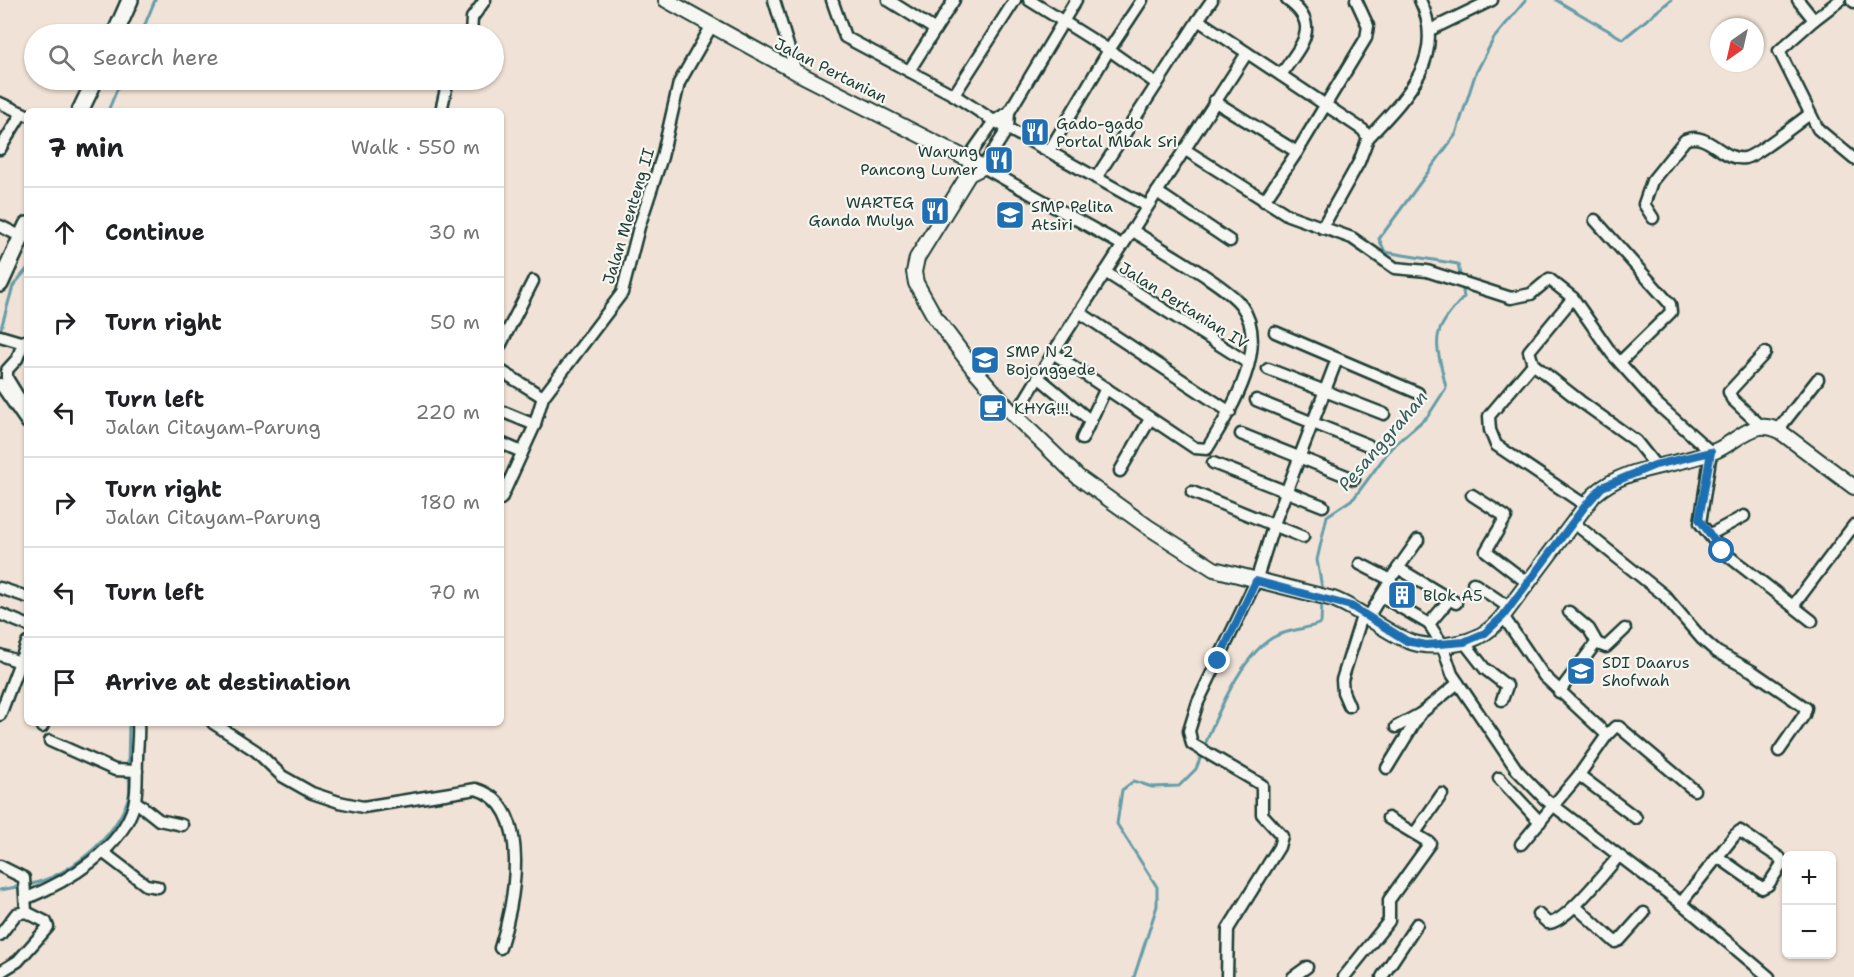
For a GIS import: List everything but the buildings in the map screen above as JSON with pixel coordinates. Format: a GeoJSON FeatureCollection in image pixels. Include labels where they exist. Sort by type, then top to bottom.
{"type":"FeatureCollection","features":[{"type":"Feature","properties":{"kind":"main road"},"geometry":{"type":"LineString","coordinates":[[119,24],[130,0]]}},
{"type":"Feature","properties":{"kind":"main road"},"geometry":{"type":"LineString","coordinates":[[81,108],[90,90]]}},
{"type":"Feature","properties":{"kind":"main road"},"geometry":{"type":"LineString","coordinates":[[0,284],[24,231]]}},
{"type":"Feature","properties":{"kind":"street"},"geometry":{"type":"LineString","coordinates":[[472,24],[472,18],[485,0]]}},
{"type":"Feature","properties":{"kind":"street"},"geometry":{"type":"LineString","coordinates":[[774,0],[796,72]]}},
{"type":"Feature","properties":{"kind":"street"},"geometry":{"type":"LineString","coordinates":[[832,0],[845,37],[954,95],[994,121],[1147,206]]}},
{"type":"Feature","properties":{"kind":"street"},"geometry":{"type":"LineString","coordinates":[[888,0],[934,29]]}},
{"type":"Feature","properties":{"kind":"street"},"geometry":{"type":"LineString","coordinates":[[909,71],[954,0]]}},
{"type":"Feature","properties":{"kind":"street"},"geometry":{"type":"LineString","coordinates":[[954,95],[1015,0]]}},
{"type":"Feature","properties":{"kind":"street"},"geometry":{"type":"LineString","coordinates":[[1029,0],[1109,50],[1157,84]]}},
{"type":"Feature","properties":{"kind":"street"},"geometry":{"type":"LineString","coordinates":[[1076,0],[1009,112],[1008,128],[982,166],[969,174],[917,258],[914,272],[916,283],[948,334],[1016,416],[1078,477],[1139,521],[1205,564],[1256,581],[1333,599],[1368,612],[1407,641],[1442,644],[1464,642],[1485,633],[1507,612],[1585,506],[1602,487],[1655,465],[1711,452],[1762,427]]}},
{"type":"Feature","properties":{"kind":"street"},"geometry":{"type":"LineString","coordinates":[[1048,151],[1142,0]]}},
{"type":"Feature","properties":{"kind":"street"},"geometry":{"type":"LineString","coordinates":[[1096,178],[1212,0]]}},
{"type":"Feature","properties":{"kind":"street"},"geometry":{"type":"LineString","coordinates":[[1281,75],[1307,32],[1306,19],[1287,0]]}},
{"type":"Feature","properties":{"kind":"street"},"geometry":{"type":"LineString","coordinates":[[1264,201],[1326,105],[1367,33],[1368,26],[1356,0]]}},
{"type":"Feature","properties":{"kind":"street"},"geometry":{"type":"LineString","coordinates":[[1322,228],[1359,162],[1368,138],[1407,97],[1429,53],[1428,16],[1420,0]]}},
{"type":"Feature","properties":{"kind":"street"},"geometry":{"type":"LineString","coordinates":[[1430,30],[1492,0]]}},
{"type":"Feature","properties":{"kind":"street"},"geometry":{"type":"LineString","coordinates":[[1798,0],[1814,20]]}},
{"type":"Feature","properties":{"kind":"street"},"geometry":{"type":"LineString","coordinates":[[1840,0],[1779,51],[1818,129],[1854,159]]}},
{"type":"Feature","properties":{"kind":"street","name":"Jalan Pertanian"},"geometry":{"type":"LineString","coordinates":[[674,2],[796,72],[982,166]]}},
{"type":"Feature","properties":{"kind":"street"},"geometry":{"type":"LineString","coordinates":[[1198,20],[1363,130],[1368,138]]}},
{"type":"Feature","properties":{"kind":"street","name":"Jalan Menteng II"},"geometry":{"type":"LineString","coordinates":[[504,489],[535,425],[543,397],[622,293],[639,227],[662,157],[679,83],[692,56],[712,25]]}},
{"type":"Feature","properties":{"kind":"street"},"geometry":{"type":"LineString","coordinates":[[1016,416],[1053,352],[1247,52]]}},
{"type":"Feature","properties":{"kind":"street"},"geometry":{"type":"LineString","coordinates":[[442,108],[446,90]]}},
{"type":"Feature","properties":{"kind":"street"},"geometry":{"type":"LineString","coordinates":[[1214,101],[1297,152]]}},
{"type":"Feature","properties":{"kind":"street"},"geometry":{"type":"LineString","coordinates":[[0,103],[24,114],[0,148]]}},
{"type":"Feature","properties":{"kind":"street"},"geometry":{"type":"LineString","coordinates":[[969,174],[968,158],[994,121],[1009,112]]}},
{"type":"Feature","properties":{"kind":"street"},"geometry":{"type":"LineString","coordinates":[[1653,218],[1644,204],[1652,181],[1685,140],[1697,138],[1734,158],[1748,158],[1810,114]]}},
{"type":"Feature","properties":{"kind":"street"},"geometry":{"type":"LineString","coordinates":[[1184,149],[1288,215],[1352,238],[1395,268],[1427,271],[1511,298],[1521,298],[1549,279],[1573,298],[1620,362],[1656,403],[1711,452]]}},
{"type":"Feature","properties":{"kind":"street"},"geometry":{"type":"LineString","coordinates":[[982,166],[1122,245]]}},
{"type":"Feature","properties":{"kind":"street"},"geometry":{"type":"LineString","coordinates":[[1157,192],[1230,241]]}},
{"type":"Feature","properties":{"kind":"street"},"geometry":{"type":"LineString","coordinates":[[1595,220],[1670,304],[1671,312],[1620,362]]}},
{"type":"Feature","properties":{"kind":"street"},"geometry":{"type":"LineString","coordinates":[[0,225],[24,231]]}},
{"type":"Feature","properties":{"kind":"street"},"geometry":{"type":"LineString","coordinates":[[1053,352],[1195,448],[1207,449],[1241,389],[1248,363],[1251,334],[1242,307],[1235,298],[1132,230]]}},
{"type":"Feature","properties":{"kind":"street","name":"Jalan Pertanian IV"},"geometry":{"type":"LineString","coordinates":[[1105,272],[1248,363]]}},
{"type":"Feature","properties":{"kind":"street"},"geometry":{"type":"LineString","coordinates":[[504,338],[533,281]]}},
{"type":"Feature","properties":{"kind":"street"},"geometry":{"type":"LineString","coordinates":[[1573,298],[1528,355],[1533,364],[1636,441],[1655,465]]}},
{"type":"Feature","properties":{"kind":"street"},"geometry":{"type":"LineString","coordinates":[[1079,312],[1230,412]]}},
{"type":"Feature","properties":{"kind":"street"},"geometry":{"type":"LineString","coordinates":[[1275,332],[1418,393]]}},
{"type":"Feature","properties":{"kind":"street"},"geometry":{"type":"LineString","coordinates":[[2,337],[24,342]]}},
{"type":"Feature","properties":{"kind":"street"},"geometry":{"type":"LineString","coordinates":[[24,346],[17,359],[7,370],[7,378],[24,404]]}},
{"type":"Feature","properties":{"kind":"street"},"geometry":{"type":"LineString","coordinates":[[1765,353],[1730,392],[1732,399],[1762,427],[1778,430],[1854,487]]}},
{"type":"Feature","properties":{"kind":"street"},"geometry":{"type":"LineString","coordinates":[[1227,977],[1228,929],[1279,847],[1282,836],[1262,814],[1262,785],[1192,744],[1189,730],[1198,702],[1256,581],[1274,524],[1337,359]]}},
{"type":"Feature","properties":{"kind":"street"},"geometry":{"type":"LineString","coordinates":[[1533,364],[1490,416],[1490,430],[1496,445],[1585,506]]}},
{"type":"Feature","properties":{"kind":"street"},"geometry":{"type":"LineString","coordinates":[[1268,369],[1384,414]]}},
{"type":"Feature","properties":{"kind":"street"},"geometry":{"type":"LineString","coordinates":[[504,373],[543,397]]}},
{"type":"Feature","properties":{"kind":"street"},"geometry":{"type":"LineString","coordinates":[[1038,377],[1091,421]]}},
{"type":"Feature","properties":{"kind":"street"},"geometry":{"type":"LineString","coordinates":[[1778,430],[1818,379]]}},
{"type":"Feature","properties":{"kind":"street"},"geometry":{"type":"LineString","coordinates":[[0,384],[24,419]]}},
{"type":"Feature","properties":{"kind":"street"},"geometry":{"type":"LineString","coordinates":[[1082,439],[1106,388]]}},
{"type":"Feature","properties":{"kind":"street"},"geometry":{"type":"LineString","coordinates":[[1256,400],[1368,445]]}},
{"type":"Feature","properties":{"kind":"street"},"geometry":{"type":"LineString","coordinates":[[504,412],[535,425]]}},
{"type":"Feature","properties":{"kind":"street"},"geometry":{"type":"LineString","coordinates":[[1120,471],[1150,419]]}},
{"type":"Feature","properties":{"kind":"street"},"geometry":{"type":"LineString","coordinates":[[1241,434],[1354,479]]}},
{"type":"Feature","properties":{"kind":"street"},"geometry":{"type":"LineString","coordinates":[[504,444],[522,452]]}},
{"type":"Feature","properties":{"kind":"street"},"geometry":{"type":"LineString","coordinates":[[1711,452],[1699,519],[1722,551],[1812,621]]}},
{"type":"Feature","properties":{"kind":"street"},"geometry":{"type":"LineString","coordinates":[[1213,464],[1323,506]]}},
{"type":"Feature","properties":{"kind":"street"},"geometry":{"type":"LineString","coordinates":[[1192,492],[1303,537]]}},
{"type":"Feature","properties":{"kind":"street"},"geometry":{"type":"LineString","coordinates":[[1472,495],[1506,517],[1486,551],[1529,584]]}},
{"type":"Feature","properties":{"kind":"street"},"geometry":{"type":"LineString","coordinates":[[1711,534],[1744,516]]}},
{"type":"Feature","properties":{"kind":"street"},"geometry":{"type":"LineString","coordinates":[[1574,523],[1664,595],[1702,639],[1718,652],[1752,671],[1806,708],[1804,715],[1779,752]]}},
{"type":"Feature","properties":{"kind":"street"},"geometry":{"type":"LineString","coordinates":[[1793,606],[1854,525]]}},
{"type":"Feature","properties":{"kind":"street"},"geometry":{"type":"LineString","coordinates":[[1350,706],[1343,692],[1342,680],[1368,612],[1382,596],[1418,540]]}},
{"type":"Feature","properties":{"kind":"street"},"geometry":{"type":"LineString","coordinates":[[1360,564],[1391,580]]}},
{"type":"Feature","properties":{"kind":"street"},"geometry":{"type":"LineString","coordinates":[[1398,568],[1453,601],[1429,624]]}},
{"type":"Feature","properties":{"kind":"street"},"geometry":{"type":"LineString","coordinates":[[1473,583],[1507,612],[1544,676],[1607,735]]}},
{"type":"Feature","properties":{"kind":"street"},"geometry":{"type":"LineString","coordinates":[[0,588],[24,596]]}},
{"type":"Feature","properties":{"kind":"street"},"geometry":{"type":"LineString","coordinates":[[1382,596],[1429,624],[1442,644],[1448,664],[1458,683],[1517,770],[1553,807],[1681,903],[1769,977]]}},
{"type":"Feature","properties":{"kind":"street"},"geometry":{"type":"LineString","coordinates":[[1569,612],[1589,629],[1597,643],[1606,647],[1625,629]]}},
{"type":"Feature","properties":{"kind":"street"},"geometry":{"type":"LineString","coordinates":[[0,614],[24,624]]}},
{"type":"Feature","properties":{"kind":"street"},"geometry":{"type":"LineString","coordinates":[[1464,642],[1485,669],[1508,686],[1502,700]]}},
{"type":"Feature","properties":{"kind":"street"},"geometry":{"type":"LineString","coordinates":[[1559,692],[1597,643]]}},
{"type":"Feature","properties":{"kind":"street"},"geometry":{"type":"LineString","coordinates":[[0,716],[3,697],[24,651]]}},
{"type":"Feature","properties":{"kind":"street"},"geometry":{"type":"LineString","coordinates":[[0,655],[20,662]]}},
{"type":"Feature","properties":{"kind":"street"},"geometry":{"type":"LineString","coordinates":[[1396,727],[1420,714],[1458,683]]}},
{"type":"Feature","properties":{"kind":"street"},"geometry":{"type":"LineString","coordinates":[[1387,768],[1420,714]]}},
{"type":"Feature","properties":{"kind":"street"},"geometry":{"type":"LineString","coordinates":[[27,895],[59,884],[96,856],[104,853],[122,829],[135,801],[140,738],[138,726]]}},
{"type":"Feature","properties":{"kind":"street"},"geometry":{"type":"LineString","coordinates":[[218,726],[246,744],[294,784],[339,802],[363,807],[477,789],[490,793],[508,816],[517,855],[500,948]]}},
{"type":"Feature","properties":{"kind":"street"},"geometry":{"type":"LineString","coordinates":[[1521,844],[1579,775],[1615,727],[1619,727],[1694,790]]}},
{"type":"Feature","properties":{"kind":"street"},"geometry":{"type":"LineString","coordinates":[[50,741],[115,770],[137,771]]}},
{"type":"Feature","properties":{"kind":"street"},"geometry":{"type":"LineString","coordinates":[[1579,775],[1636,818]]}},
{"type":"Feature","properties":{"kind":"street"},"geometry":{"type":"LineString","coordinates":[[1499,778],[1540,822]]}},
{"type":"Feature","properties":{"kind":"street"},"geometry":{"type":"LineString","coordinates":[[1415,832],[1442,794]]}},
{"type":"Feature","properties":{"kind":"street"},"geometry":{"type":"LineString","coordinates":[[135,801],[159,820],[182,825]]}},
{"type":"Feature","properties":{"kind":"street"},"geometry":{"type":"LineString","coordinates":[[1344,977],[1389,921],[1389,900],[1430,843],[1388,818]]}},
{"type":"Feature","properties":{"kind":"street"},"geometry":{"type":"LineString","coordinates":[[1681,903],[1735,835],[1743,831],[1780,858],[1782,864],[1768,885],[1762,888],[1718,857]]}},
{"type":"Feature","properties":{"kind":"street"},"geometry":{"type":"LineString","coordinates":[[104,853],[146,885],[158,887]]}},
{"type":"Feature","properties":{"kind":"street"},"geometry":{"type":"LineString","coordinates":[[1538,914],[1551,923],[1575,906],[1618,857]]}},
{"type":"Feature","properties":{"kind":"street"},"geometry":{"type":"LineString","coordinates":[[0,866],[24,878],[27,895],[26,912]]}},
{"type":"Feature","properties":{"kind":"street"},"geometry":{"type":"LineString","coordinates":[[1575,906],[1615,942],[1620,940],[1644,913]]}},
{"type":"Feature","properties":{"kind":"street"},"geometry":{"type":"LineString","coordinates":[[0,935],[15,916],[26,912],[46,922],[48,927],[18,961],[0,972]]}},
{"type":"Feature","properties":{"kind":"street"},"geometry":{"type":"LineString","coordinates":[[1382,977],[1417,924]]}},
{"type":"Feature","properties":{"kind":"street"},"geometry":{"type":"LineString","coordinates":[[1293,977],[1307,967]]}},
{"type":"Feature","properties":{"kind":"waterway"},"geometry":{"type":"LineString","coordinates":[[145,24],[155,0]]}},
{"type":"Feature","properties":{"kind":"waterway","name":"Pesanggrahan"},"geometry":{"type":"LineString","coordinates":[[1461,280],[1458,264],[1385,252],[1379,239],[1456,134],[1475,75],[1494,38],[1526,0]]}},
{"type":"Feature","properties":{"kind":"waterway","name":"Pesanggrahan"},"geometry":{"type":"LineString","coordinates":[[1556,0],[1623,39],[1671,0]]}},
{"type":"Feature","properties":{"kind":"waterway"},"geometry":{"type":"LineString","coordinates":[[109,108],[117,90]]}},
{"type":"Feature","properties":{"kind":"waterway"},"geometry":{"type":"LineString","coordinates":[[0,332],[13,286],[24,273]]}},
{"type":"Feature","properties":{"kind":"waterway","name":"Pesanggrahan"},"geometry":{"type":"LineString","coordinates":[[1323,593],[1317,560],[1327,516],[1354,498],[1391,448],[1428,416],[1446,388],[1438,339],[1445,320],[1464,297],[1462,286]]}},
{"type":"Feature","properties":{"kind":"waterway","name":"Pesanggrahan"},"geometry":{"type":"LineString","coordinates":[[1204,747],[1231,687],[1250,658],[1278,635],[1321,623],[1322,600]]}},
{"type":"Feature","properties":{"kind":"waterway"},"geometry":{"type":"LineString","coordinates":[[128,766],[129,726]]}},
{"type":"Feature","properties":{"kind":"waterway","name":"Pesanggrahan"},"geometry":{"type":"LineString","coordinates":[[1134,977],[1157,906],[1157,887],[1117,824],[1122,790],[1134,781],[1152,787],[1179,786],[1196,769],[1202,754]]}},
{"type":"Feature","properties":{"kind":"waterway"},"geometry":{"type":"LineString","coordinates":[[28,885],[59,874],[74,865],[101,842],[121,814],[128,799],[129,776]]}},
{"type":"Feature","properties":{"kind":"waterway"},"geometry":{"type":"LineString","coordinates":[[0,890],[22,886]]}},
{"type":"Feature","properties":{"kind":"place","name":"Gado-gado Portal Mbak Sri"},"geometry":{"type":"Point","coordinates":[1035,132]}},
{"type":"Feature","properties":{"kind":"place","name":"Warung Pancong Lumer"},"geometry":{"type":"Point","coordinates":[999,160]}},
{"type":"Feature","properties":{"kind":"place","name":"WARTEG Ganda Mulya"},"geometry":{"type":"Point","coordinates":[935,211]}},
{"type":"Feature","properties":{"kind":"place","name":"SMP Pelita Atsiri"},"geometry":{"type":"Point","coordinates":[1010,215]}},
{"type":"Feature","properties":{"kind":"place","name":"SMP N 2 Bojonggede"},"geometry":{"type":"Point","coordinates":[985,360]}},
{"type":"Feature","properties":{"kind":"place","name":"KHYG!!!"},"geometry":{"type":"Point","coordinates":[993,408]}},
{"type":"Feature","properties":{"kind":"place","name":"Blok A5"},"geometry":{"type":"Point","coordinates":[1402,595]}},
{"type":"Feature","properties":{"kind":"place","name":"SDI Daarus Shofwah"},"geometry":{"type":"Point","coordinates":[1581,671]}},
{"type":"Feature","properties":{"kind":"route"},"geometry":{"type":"LineString","coordinates":[[1218,661],[1256,581],[1333,599],[1351,606],[1407,641],[1426,645],[1464,642],[1485,633],[1503,616],[1585,506],[1602,487],[1655,465],[1711,452],[1699,519],[1722,551]]}}]}
